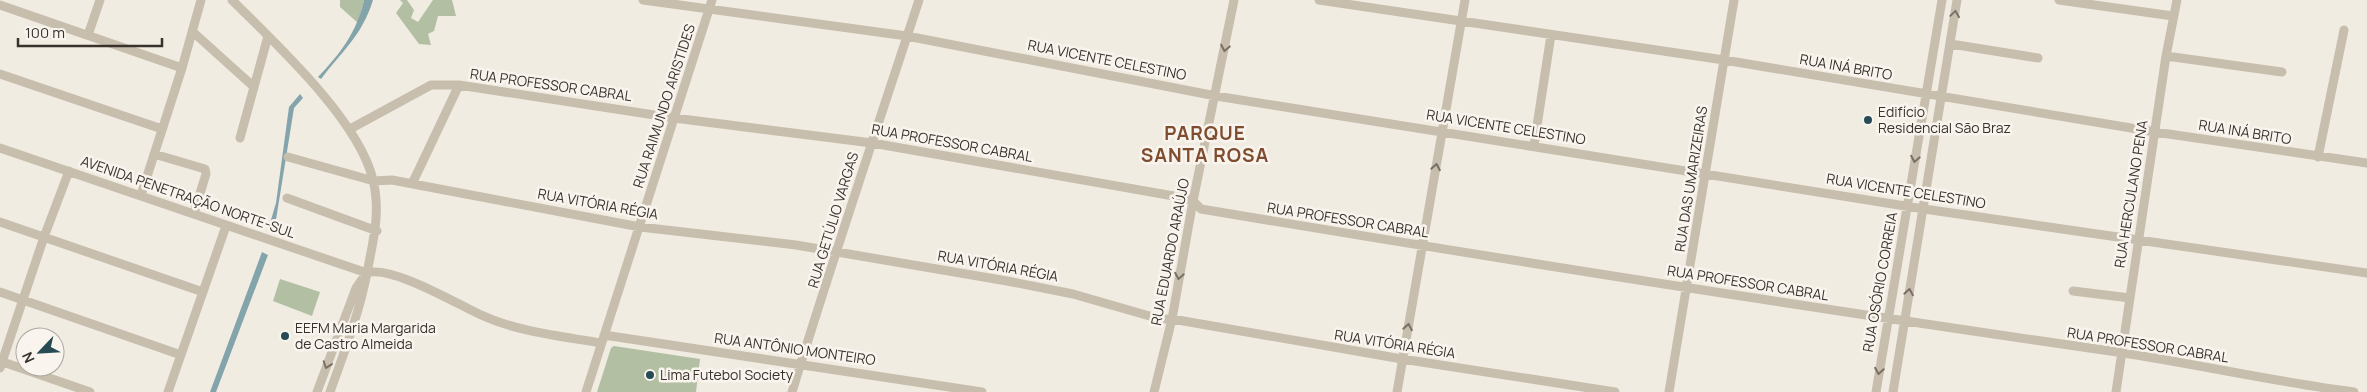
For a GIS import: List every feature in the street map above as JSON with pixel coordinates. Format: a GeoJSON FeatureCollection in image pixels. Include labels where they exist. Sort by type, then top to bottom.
{"type":"FeatureCollection","features":[{"type":"Feature","properties":{"kind":"street"},"geometry":{"type":"LineString","coordinates":[[88,35],[100,0]]}},
{"type":"Feature","properties":{"kind":"street"},"geometry":{"type":"LineString","coordinates":[[141,195],[182,68],[201,0]]}},
{"type":"Feature","properties":{"kind":"street"},"geometry":{"type":"LineString","coordinates":[[232,0],[268,36],[350,129],[360,145],[374,181],[377,230],[364,294],[330,392]]}},
{"type":"Feature","properties":{"kind":"street","name":"RUA VICENTE CELESTINO"},"geometry":{"type":"LineString","coordinates":[[643,0],[711,5],[907,36],[1216,96],[1706,172],[1924,209],[2367,273]]}},
{"type":"Feature","properties":{"kind":"street","name":"RUA GETÚLIO VARGAS"},"geometry":{"type":"LineString","coordinates":[[792,392],[919,0]]}},
{"type":"Feature","properties":{"kind":"street","name":"RUA EDUARDO ARAÚJO"},"geometry":{"type":"LineString","coordinates":[[1154,392],[1172,319],[1193,201],[1216,96],[1234,0]]}},
{"type":"Feature","properties":{"kind":"street","name":"RUA INÁ BRITO"},"geometry":{"type":"LineString","coordinates":[[1319,0],[1724,60],[2155,132],[2367,163]]}},
{"type":"Feature","properties":{"kind":"street"},"geometry":{"type":"LineString","coordinates":[[1397,392],[1465,0]]}},
{"type":"Feature","properties":{"kind":"street","name":"RUA DAS UMARIZEIRAS"},"geometry":{"type":"LineString","coordinates":[[1669,392],[1734,0]]}},
{"type":"Feature","properties":{"kind":"street","name":"RUA OSÓRIO CORREIA"},"geometry":{"type":"LineString","coordinates":[[1876,392],[1942,0]]}},
{"type":"Feature","properties":{"kind":"street"},"geometry":{"type":"LineString","coordinates":[[1893,392],[1957,0]]}},
{"type":"Feature","properties":{"kind":"street"},"geometry":{"type":"LineString","coordinates":[[2059,0],[2173,16]]}},
{"type":"Feature","properties":{"kind":"street","name":"RUA HERCULANO PENA"},"geometry":{"type":"LineString","coordinates":[[2116,392],[2166,56],[2177,0]]}},
{"type":"Feature","properties":{"kind":"street"},"geometry":{"type":"LineString","coordinates":[[0,5],[182,68]]}},
{"type":"Feature","properties":{"kind":"street","name":"RUA RAIMUNDO ARISTIDES"},"geometry":{"type":"LineString","coordinates":[[586,392],[711,5]]}},
{"type":"Feature","properties":{"kind":"street"},"geometry":{"type":"LineString","coordinates":[[2318,157],[2344,30]]}},
{"type":"Feature","properties":{"kind":"street"},"geometry":{"type":"LineString","coordinates":[[192,32],[254,87]]}},
{"type":"Feature","properties":{"kind":"street"},"geometry":{"type":"LineString","coordinates":[[1534,145],[1551,35]]}},
{"type":"Feature","properties":{"kind":"street"},"geometry":{"type":"LineString","coordinates":[[240,138],[268,36]]}},
{"type":"Feature","properties":{"kind":"street"},"geometry":{"type":"LineString","coordinates":[[1951,44],[2038,58]]}},
{"type":"Feature","properties":{"kind":"street"},"geometry":{"type":"LineString","coordinates":[[2166,56],[2282,72]]}},
{"type":"Feature","properties":{"kind":"street"},"geometry":{"type":"LineString","coordinates":[[0,74],[162,129]]}},
{"type":"Feature","properties":{"kind":"street","name":"RUA PROFESSOR CABRAL"},"geometry":{"type":"LineString","coordinates":[[350,129],[431,85],[459,85],[674,118],[872,143],[1193,201],[1201,209],[1904,322],[2122,353],[2304,386],[2354,392]]}},
{"type":"Feature","properties":{"kind":"street"},"geometry":{"type":"LineString","coordinates":[[412,184],[459,85]]}},
{"type":"Feature","properties":{"kind":"street","name":"AVENIDA PENETRAÇÃO NORTE-SUL"},"geometry":{"type":"LineString","coordinates":[[0,148],[367,273]]}},
{"type":"Feature","properties":{"kind":"street"},"geometry":{"type":"LineString","coordinates":[[154,154],[205,169],[206,174],[194,214]]}},
{"type":"Feature","properties":{"kind":"street","name":"RUA VITÓRIA RÉGIA"},"geometry":{"type":"LineString","coordinates":[[288,157],[374,181],[412,184],[640,226],[796,245],[1073,294],[1160,320],[1172,319],[1402,360],[1615,392]]}},
{"type":"Feature","properties":{"kind":"street"},"geometry":{"type":"LineString","coordinates":[[69,171],[44,237],[1,364],[90,392]]}},
{"type":"Feature","properties":{"kind":"street"},"geometry":{"type":"LineString","coordinates":[[287,198],[377,230]]}},
{"type":"Feature","properties":{"kind":"street"},"geometry":{"type":"LineString","coordinates":[[0,222],[203,292]]}},
{"type":"Feature","properties":{"kind":"street"},"geometry":{"type":"LineString","coordinates":[[168,392],[226,226]]}},
{"type":"Feature","properties":{"kind":"street","name":"RUA ANTÔNIO MONTEIRO"},"geometry":{"type":"LineString","coordinates":[[367,273],[375,270],[423,286],[478,314],[516,328],[801,363],[982,392]]}},
{"type":"Feature","properties":{"kind":"street"},"geometry":{"type":"LineString","coordinates":[[317,392],[356,288],[367,273]]}},
{"type":"Feature","properties":{"kind":"street"},"geometry":{"type":"LineString","coordinates":[[2073,291],[2130,298]]}},
{"type":"Feature","properties":{"kind":"street"},"geometry":{"type":"LineString","coordinates":[[0,292],[181,355]]}},
{"type":"Feature","properties":{"kind":"green space"},"geometry":{"type":"Polygon","coordinates":[[[340,0],[364,0],[358,23],[340,7],[340,0]]]}},
{"type":"Feature","properties":{"kind":"green space"},"geometry":{"type":"Polygon","coordinates":[[[400,0],[407,0],[414,10],[411,18],[418,22],[433,0],[452,0],[456,16],[438,16],[434,31],[428,34],[431,45],[419,44],[396,13],[403,3],[400,0]]]}},
{"type":"Feature","properties":{"kind":"green space"},"geometry":{"type":"Polygon","coordinates":[[[280,279],[320,292],[312,316],[273,301],[280,279]]]}},
{"type":"Feature","properties":{"kind":"green space","name":"Lima Futebol Society"},"geometry":{"type":"Polygon","coordinates":[[[614,346],[700,359],[696,392],[597,392],[611,348],[614,346]]]}},
{"type":"Feature","properties":{"kind":"water"},"geometry":{"type":"Polygon","coordinates":[[[364,0],[373,0],[363,24],[321,79],[318,77],[347,42],[357,22],[364,0]]]}},
{"type":"Feature","properties":{"kind":"water"},"geometry":{"type":"Polygon","coordinates":[[[300,94],[303,98],[294,108],[274,232],[268,230],[276,203],[289,107],[300,94]]]}},
{"type":"Feature","properties":{"kind":"water"},"geometry":{"type":"Polygon","coordinates":[[[262,252],[268,255],[216,392],[210,392],[262,252]]]}},
{"type":"Feature","properties":{"kind":"place","name":"Edifício Residencial São Braz"},"geometry":{"type":"Point","coordinates":[1868,120]}},
{"type":"Feature","properties":{"kind":"place","name":"EEFM Maria Margarida de Castro Almeida"},"geometry":{"type":"Point","coordinates":[285,336]}},
{"type":"Feature","properties":{"kind":"place","name":"Lima Futebol Society"},"geometry":{"type":"Point","coordinates":[650,375]}},
{"type":"Feature","properties":{"kind":"district","name":"PARQUE SANTA ROSA"},"geometry":{"type":"Point","coordinates":[1205,144]}}]}
